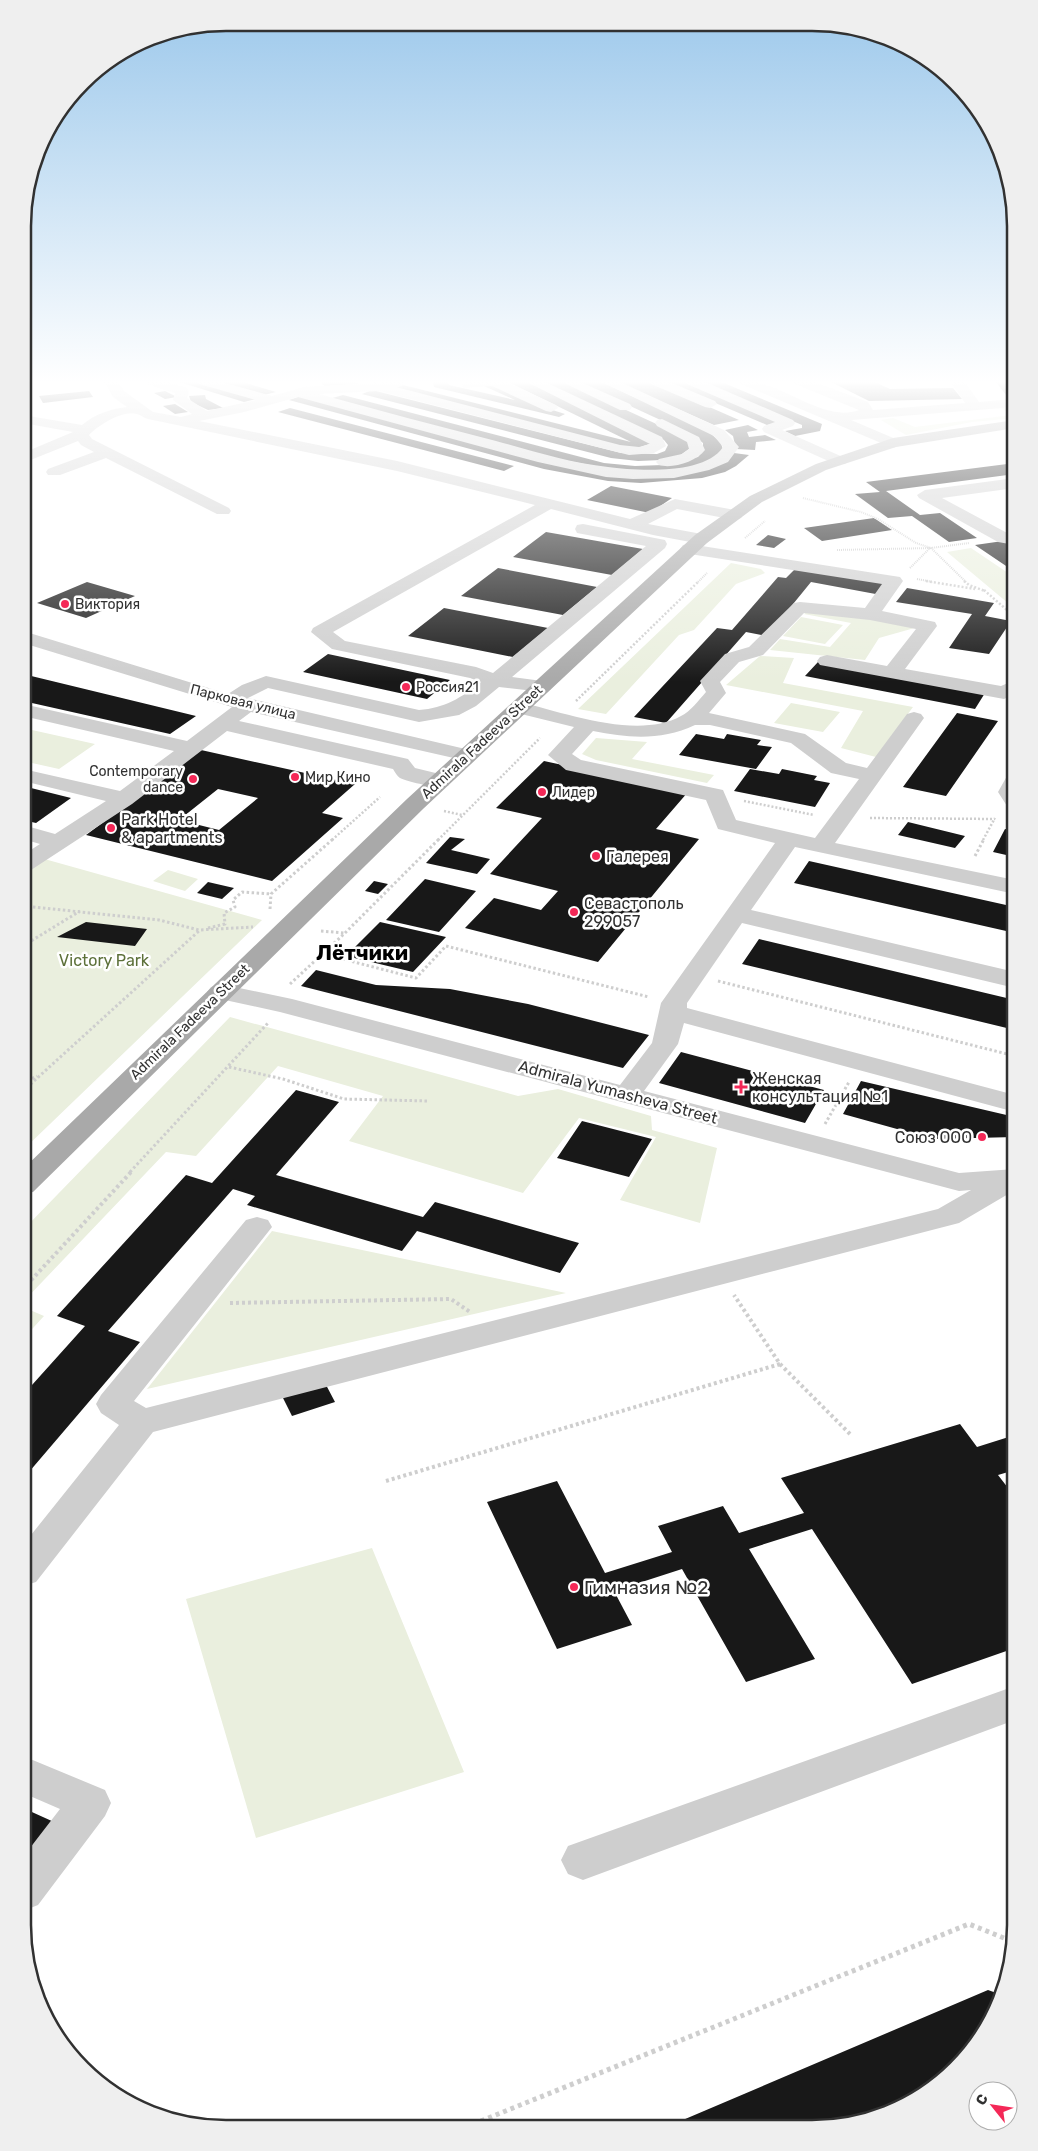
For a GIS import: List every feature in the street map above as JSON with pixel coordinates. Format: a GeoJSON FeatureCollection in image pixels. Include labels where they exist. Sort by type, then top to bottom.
{"type":"FeatureCollection","features":[{"type":"Feature","properties":{"kind":"main road","name":"Admirala Fadeeva Street"},"geometry":{"type":"LineString","coordinates":[[31,1177],[220,992],[467,755],[520,708],[695,544],[756,499],[791,481]]}},
{"type":"Feature","properties":{"kind":"street"},"geometry":{"type":"LineString","coordinates":[[164,481],[223,511]]}},
{"type":"Feature","properties":{"kind":"street"},"geometry":{"type":"LineString","coordinates":[[459,481],[632,524],[695,544],[724,556],[894,581],[870,614]]}},
{"type":"Feature","properties":{"kind":"street"},"geometry":{"type":"LineString","coordinates":[[1007,484],[925,495],[1007,537]]}},
{"type":"Feature","properties":{"kind":"street"},"geometry":{"type":"LineString","coordinates":[[543,686],[495,680],[476,673],[339,646],[320,632],[549,504]]}},
{"type":"Feature","properties":{"kind":"street"},"geometry":{"type":"LineString","coordinates":[[632,524],[675,504],[735,515]]}},
{"type":"Feature","properties":{"kind":"street"},"geometry":{"type":"LineString","coordinates":[[31,861],[124,799],[192,748],[223,724],[249,689],[266,682],[419,716],[441,715],[463,706],[659,544],[583,529]]}},
{"type":"Feature","properties":{"kind":"street"},"geometry":{"type":"LineString","coordinates":[[690,719],[716,693],[710,681],[732,658],[756,651],[800,606],[870,614],[928,626],[892,674]]}},
{"type":"Feature","properties":{"kind":"street","name":"Парковая улица"},"geometry":{"type":"LineString","coordinates":[[31,639],[239,703],[467,755]]}},
{"type":"Feature","properties":{"kind":"street"},"geometry":{"type":"LineString","coordinates":[[31,650],[43,643]]}},
{"type":"Feature","properties":{"kind":"street"},"geometry":{"type":"LineString","coordinates":[[827,661],[892,674],[1007,692]]}},
{"type":"Feature","properties":{"kind":"street"},"geometry":{"type":"LineString","coordinates":[[520,708],[626,732],[658,732],[690,719],[710,718],[798,738],[839,768],[872,776]]}},
{"type":"Feature","properties":{"kind":"street"},"geometry":{"type":"LineString","coordinates":[[31,712],[192,748]]}},
{"type":"Feature","properties":{"kind":"street"},"geometry":{"type":"LineString","coordinates":[[821,846],[914,718]]}},
{"type":"Feature","properties":{"kind":"street"},"geometry":{"type":"LineString","coordinates":[[223,724],[400,764],[406,773],[440,781]]}},
{"type":"Feature","properties":{"kind":"street"},"geometry":{"type":"LineString","coordinates":[[588,724],[559,755],[574,765],[715,795],[726,824],[1007,885]]}},
{"type":"Feature","properties":{"kind":"street"},"geometry":{"type":"LineString","coordinates":[[31,777],[124,799]]}},
{"type":"Feature","properties":{"kind":"street"},"geometry":{"type":"LineString","coordinates":[[31,834],[60,842]]}},
{"type":"Feature","properties":{"kind":"street"},"geometry":{"type":"LineString","coordinates":[[627,1094],[665,1044],[673,1008],[693,975],[789,839]]}},
{"type":"Feature","properties":{"kind":"street"},"geometry":{"type":"LineString","coordinates":[[736,914],[1007,978]]}},
{"type":"Feature","properties":{"kind":"street","name":"Admirala Yumasheva Street"},"geometry":{"type":"LineString","coordinates":[[220,992],[283,1005],[959,1182],[1007,1178]]}},
{"type":"Feature","properties":{"kind":"street"},"geometry":{"type":"LineString","coordinates":[[673,1008],[1007,1102]]}},
{"type":"Feature","properties":{"kind":"street"},"geometry":{"type":"LineString","coordinates":[[31,1562],[141,1422],[948,1216],[1007,1182]]}},
{"type":"Feature","properties":{"kind":"street"},"geometry":{"type":"LineString","coordinates":[[141,1422],[113,1404],[257,1226]]}},
{"type":"Feature","properties":{"kind":"street"},"geometry":{"type":"LineString","coordinates":[[583,1860],[1007,1706]]}},
{"type":"Feature","properties":{"kind":"street"},"geometry":{"type":"LineString","coordinates":[[31,1778],[90,1804],[31,1879]]}},
{"type":"Feature","properties":{"kind":"path"},"geometry":{"type":"LineString","coordinates":[[806,493],[798,497],[861,512],[878,519],[916,543],[931,548],[1007,539]]}},
{"type":"Feature","properties":{"kind":"path"},"geometry":{"type":"LineString","coordinates":[[31,1280],[283,1005],[286,988],[345,933],[560,717],[724,556],[771,515]]}},
{"type":"Feature","properties":{"kind":"path"},"geometry":{"type":"LineString","coordinates":[[894,581],[910,569],[931,548]]}},
{"type":"Feature","properties":{"kind":"path"},"geometry":{"type":"LineString","coordinates":[[894,581],[920,579],[985,591],[1007,610]]}},
{"type":"Feature","properties":{"kind":"path"},"geometry":{"type":"LineString","coordinates":[[526,752],[559,755]]}},
{"type":"Feature","properties":{"kind":"path"},"geometry":{"type":"LineString","coordinates":[[270,914],[271,894],[380,797]]}},
{"type":"Feature","properties":{"kind":"path"},"geometry":{"type":"LineString","coordinates":[[735,800],[840,819],[995,819]]}},
{"type":"Feature","properties":{"kind":"path"},"geometry":{"type":"LineString","coordinates":[[964,876],[1007,800]]}},
{"type":"Feature","properties":{"kind":"path"},"geometry":{"type":"LineString","coordinates":[[440,810],[463,815]]}},
{"type":"Feature","properties":{"kind":"path"},"geometry":{"type":"LineString","coordinates":[[31,1083],[199,930],[225,924],[224,913],[235,907],[233,900],[242,892],[271,894]]}},
{"type":"Feature","properties":{"kind":"path"},"geometry":{"type":"LineString","coordinates":[[31,907],[80,910],[159,920],[199,930],[263,926]]}},
{"type":"Feature","properties":{"kind":"path"},"geometry":{"type":"LineString","coordinates":[[31,941],[80,910]]}},
{"type":"Feature","properties":{"kind":"path"},"geometry":{"type":"LineString","coordinates":[[318,930],[345,933]]}},
{"type":"Feature","properties":{"kind":"path"},"geometry":{"type":"LineString","coordinates":[[323,954],[416,978],[446,946],[673,1008]]}},
{"type":"Feature","properties":{"kind":"path"},"geometry":{"type":"LineString","coordinates":[[693,975],[1007,1054]]}},
{"type":"Feature","properties":{"kind":"path"},"geometry":{"type":"LineString","coordinates":[[823,1128],[860,1062]]}},
{"type":"Feature","properties":{"kind":"path"},"geometry":{"type":"LineString","coordinates":[[228,1067],[283,1079],[344,1098],[362,1101],[428,1101]]}},
{"type":"Feature","properties":{"kind":"path"},"geometry":{"type":"LineString","coordinates":[[31,1079],[40,1075]]}},
{"type":"Feature","properties":{"kind":"path"},"geometry":{"type":"LineString","coordinates":[[728,1286],[780,1364],[851,1435]]}},
{"type":"Feature","properties":{"kind":"path"},"geometry":{"type":"LineString","coordinates":[[195,1303],[452,1299],[500,1331]]}},
{"type":"Feature","properties":{"kind":"path"},"geometry":{"type":"LineString","coordinates":[[386,1482],[780,1364]]}},
{"type":"Feature","properties":{"kind":"path"},"geometry":{"type":"LineString","coordinates":[[486,2120],[969,1924],[1006,1939]]}},
{"type":"Feature","properties":{"kind":"green space"},"geometry":{"type":"Polygon","coordinates":[[[971,548],[1007,572],[1007,602],[947,552],[971,548]]]}},
{"type":"Feature","properties":{"kind":"green space"},"geometry":{"type":"Polygon","coordinates":[[[731,563],[761,569],[765,573],[736,584],[694,630],[679,635],[606,714],[578,709],[731,563]]]}},
{"type":"Feature","properties":{"kind":"green space"},"geometry":{"type":"Polygon","coordinates":[[[810,610],[918,627],[879,638],[865,660],[770,650],[780,639],[830,647],[851,623],[804,614],[810,610]]]}},
{"type":"Feature","properties":{"kind":"green space"},"geometry":{"type":"Polygon","coordinates":[[[801,617],[843,625],[825,644],[783,636],[801,617]]]}},
{"type":"Feature","properties":{"kind":"green space"},"geometry":{"type":"Polygon","coordinates":[[[760,656],[794,658],[783,683],[913,707],[876,757],[841,748],[863,711],[726,685],[760,656]]]}},
{"type":"Feature","properties":{"kind":"green space"},"geometry":{"type":"Polygon","coordinates":[[[791,703],[840,712],[823,732],[774,723],[791,703]]]}},
{"type":"Feature","properties":{"kind":"green space"},"geometry":{"type":"Polygon","coordinates":[[[31,730],[95,744],[59,769],[31,763],[31,730]]]}},
{"type":"Feature","properties":{"kind":"green space"},"geometry":{"type":"Polygon","coordinates":[[[596,738],[647,742],[632,759],[714,775],[707,783],[596,760],[582,754],[596,738]]]}},
{"type":"Feature","properties":{"kind":"green space","name":"Victory Park"},"geometry":{"type":"Polygon","coordinates":[[[31,855],[262,920],[31,1142],[31,855]]]}},
{"type":"Feature","properties":{"kind":"green space"},"geometry":{"type":"Polygon","coordinates":[[[168,870],[198,879],[185,891],[153,881],[168,870]]]}},
{"type":"Feature","properties":{"kind":"green space"},"geometry":{"type":"Polygon","coordinates":[[[230,1017],[518,1096],[558,1089],[651,1116],[652,1130],[717,1148],[700,1223],[620,1200],[656,1137],[579,1118],[523,1193],[349,1141],[383,1096],[278,1066],[196,1156],[166,1152],[31,1294],[31,1222],[230,1017]]]}},
{"type":"Feature","properties":{"kind":"green space"},"geometry":{"type":"Polygon","coordinates":[[[272,1231],[566,1293],[147,1389],[272,1231]]]}},
{"type":"Feature","properties":{"kind":"green space"},"geometry":{"type":"Polygon","coordinates":[[[31,1310],[44,1316],[31,1330],[31,1310]]]}},
{"type":"Feature","properties":{"kind":"green space"},"geometry":{"type":"Polygon","coordinates":[[[372,1548],[464,1772],[256,1838],[186,1599],[372,1548]]]}},
{"type":"Feature","properties":{"kind":"building"},"geometry":{"type":"Polygon","coordinates":[[[614,481],[661,481],[641,483],[614,481]]]}},
{"type":"Feature","properties":{"kind":"building"},"geometry":{"type":"Polygon","coordinates":[[[959,481],[886,491],[920,515],[940,513],[977,538],[949,542],[912,516],[888,518],[855,494],[880,492],[866,482],[959,481]]]}},
{"type":"Feature","properties":{"kind":"building"},"geometry":{"type":"Polygon","coordinates":[[[611,486],[672,498],[650,513],[587,500],[611,486]]]}},
{"type":"Feature","properties":{"kind":"building"},"geometry":{"type":"Polygon","coordinates":[[[874,518],[892,530],[822,541],[804,528],[874,518]]]}},
{"type":"Feature","properties":{"kind":"building"},"geometry":{"type":"Polygon","coordinates":[[[546,532],[643,549],[612,575],[513,557],[546,532]]]}},
{"type":"Feature","properties":{"kind":"building"},"geometry":{"type":"Polygon","coordinates":[[[768,535],[786,539],[774,548],[756,545],[768,535]]]}},
{"type":"Feature","properties":{"kind":"building"},"geometry":{"type":"Polygon","coordinates":[[[1003,541],[1007,544],[1007,567],[975,545],[1003,541]]]}},
{"type":"Feature","properties":{"kind":"building"},"geometry":{"type":"Polygon","coordinates":[[[797,567],[890,582],[881,595],[811,582],[767,636],[746,632],[666,723],[634,717],[717,628],[732,630],[778,577],[786,578],[797,567]]]}},
{"type":"Feature","properties":{"kind":"building"},"geometry":{"type":"Polygon","coordinates":[[[498,568],[597,587],[563,615],[461,596],[498,568]]]}},
{"type":"Feature","properties":{"kind":"building"},"geometry":{"type":"Polygon","coordinates":[[[87,582],[135,596],[86,618],[37,603],[87,582]]]}},
{"type":"Feature","properties":{"kind":"building"},"geometry":{"type":"Polygon","coordinates":[[[907,588],[994,603],[985,616],[1007,620],[1007,627],[989,654],[949,648],[972,614],[896,602],[907,588]]]}},
{"type":"Feature","properties":{"kind":"building"},"geometry":{"type":"Polygon","coordinates":[[[444,608],[548,628],[513,657],[408,636],[444,608]]]}},
{"type":"Feature","properties":{"kind":"building"},"geometry":{"type":"Polygon","coordinates":[[[328,654],[450,680],[427,699],[303,672],[328,654]]]}},
{"type":"Feature","properties":{"kind":"building"},"geometry":{"type":"Polygon","coordinates":[[[818,662],[985,693],[975,709],[805,676],[818,662]]]}},
{"type":"Feature","properties":{"kind":"building"},"geometry":{"type":"Polygon","coordinates":[[[31,676],[196,716],[170,734],[31,703],[31,676]]]}},
{"type":"Feature","properties":{"kind":"building"},"geometry":{"type":"Polygon","coordinates":[[[957,713],[998,721],[946,796],[903,787],[957,713]]]}},
{"type":"Feature","properties":{"kind":"building"},"geometry":{"type":"Polygon","coordinates":[[[696,734],[724,739],[727,734],[761,740],[757,745],[772,747],[756,769],[679,755],[696,734]]]}},
{"type":"Feature","properties":{"kind":"building"},"geometry":{"type":"Polygon","coordinates":[[[201,750],[355,784],[322,813],[343,818],[272,881],[86,835],[201,750]],[[218,789],[179,820],[219,830],[258,798],[218,789]]]}},
{"type":"Feature","properties":{"kind":"building","name":"Галерея"},"geometry":{"type":"Polygon","coordinates":[[[544,761],[688,792],[656,829],[699,839],[598,962],[465,928],[494,898],[541,910],[558,891],[490,874],[542,818],[496,808],[544,761]]]}},
{"type":"Feature","properties":{"kind":"building"},"geometry":{"type":"Polygon","coordinates":[[[750,769],[779,774],[782,769],[817,776],[814,780],[830,783],[815,807],[734,791],[750,769]]]}},
{"type":"Feature","properties":{"kind":"building"},"geometry":{"type":"Polygon","coordinates":[[[31,788],[71,798],[36,823],[31,822],[31,788]]]}},
{"type":"Feature","properties":{"kind":"building"},"geometry":{"type":"Polygon","coordinates":[[[908,822],[965,836],[955,848],[898,835],[908,822]]]}},
{"type":"Feature","properties":{"kind":"building"},"geometry":{"type":"Polygon","coordinates":[[[1005,829],[1007,829],[1007,855],[993,852],[1005,829]]]}},
{"type":"Feature","properties":{"kind":"building"},"geometry":{"type":"Polygon","coordinates":[[[450,837],[465,839],[451,850],[490,859],[477,874],[426,863],[450,837]]]}},
{"type":"Feature","properties":{"kind":"building"},"geometry":{"type":"Polygon","coordinates":[[[809,861],[1007,905],[1007,931],[794,883],[809,861]]]}},
{"type":"Feature","properties":{"kind":"building"},"geometry":{"type":"Polygon","coordinates":[[[425,879],[476,891],[439,932],[386,920],[425,879]]]}},
{"type":"Feature","properties":{"kind":"building"},"geometry":{"type":"Polygon","coordinates":[[[374,881],[388,884],[378,894],[365,891],[374,881]]]}},
{"type":"Feature","properties":{"kind":"building"},"geometry":{"type":"Polygon","coordinates":[[[208,882],[234,888],[222,899],[197,893],[208,882]]]}},
{"type":"Feature","properties":{"kind":"building"},"geometry":{"type":"Polygon","coordinates":[[[86,922],[147,929],[135,946],[57,937],[86,922]]]}},
{"type":"Feature","properties":{"kind":"building"},"geometry":{"type":"Polygon","coordinates":[[[380,922],[446,937],[413,972],[346,956],[380,922]]]}},
{"type":"Feature","properties":{"kind":"building"},"geometry":{"type":"Polygon","coordinates":[[[759,939],[1007,998],[1007,1028],[742,964],[759,939]]]}},
{"type":"Feature","properties":{"kind":"building"},"geometry":{"type":"Polygon","coordinates":[[[316,970],[376,985],[450,989],[528,1004],[649,1035],[623,1068],[301,986],[316,970]]]}},
{"type":"Feature","properties":{"kind":"building"},"geometry":{"type":"Polygon","coordinates":[[[681,1052],[824,1090],[805,1123],[659,1083],[681,1052]]]}},
{"type":"Feature","properties":{"kind":"building"},"geometry":{"type":"Polygon","coordinates":[[[861,1081],[1007,1115],[1007,1137],[933,1139],[843,1114],[861,1081]]]}},
{"type":"Feature","properties":{"kind":"building"},"geometry":{"type":"Polygon","coordinates":[[[296,1090],[339,1102],[276,1175],[423,1217],[435,1202],[579,1243],[560,1273],[417,1231],[402,1251],[247,1205],[255,1196],[233,1189],[108,1331],[140,1342],[31,1470],[31,1386],[85,1326],[57,1316],[186,1175],[212,1183],[296,1090]]]}},
{"type":"Feature","properties":{"kind":"building"},"geometry":{"type":"Polygon","coordinates":[[[582,1121],[652,1139],[629,1177],[557,1158],[582,1121]]]}},
{"type":"Feature","properties":{"kind":"building"},"geometry":{"type":"Polygon","coordinates":[[[325,1383],[335,1402],[292,1416],[282,1396],[325,1383]]]}},
{"type":"Feature","properties":{"kind":"building"},"geometry":{"type":"Polygon","coordinates":[[[960,1424],[977,1447],[1007,1438],[1007,1472],[998,1475],[1007,1487],[1007,1651],[912,1684],[812,1529],[749,1549],[815,1659],[746,1682],[682,1569],[614,1591],[632,1625],[557,1649],[487,1502],[557,1481],[605,1573],[672,1552],[658,1526],[723,1506],[739,1533],[804,1513],[781,1478],[960,1424]]]}},
{"type":"Feature","properties":{"kind":"building"},"geometry":{"type":"Polygon","coordinates":[[[31,1812],[54,1822],[31,1855],[31,1812]]]}},
{"type":"Feature","properties":{"kind":"building"},"geometry":{"type":"Polygon","coordinates":[[[988,1990],[994,1992],[981,2022],[950,2063],[920,2087],[886,2105],[850,2116],[812,2120],[683,2120],[988,1990]]]}},
{"type":"Feature","properties":{"kind":"place","name":"Виктория"},"geometry":{"type":"Point","coordinates":[65,604]}},
{"type":"Feature","properties":{"kind":"place","name":"Россия21"},"geometry":{"type":"Point","coordinates":[406,687]}},
{"type":"Feature","properties":{"kind":"place","name":"Мир Кино"},"geometry":{"type":"Point","coordinates":[295,777]}},
{"type":"Feature","properties":{"kind":"place","name":"Contemporary dance"},"geometry":{"type":"Point","coordinates":[193,779]}},
{"type":"Feature","properties":{"kind":"place","name":"Лидер"},"geometry":{"type":"Point","coordinates":[542,792]}},
{"type":"Feature","properties":{"kind":"place","name":"Park Hotel & apartments"},"geometry":{"type":"Point","coordinates":[111,828]}},
{"type":"Feature","properties":{"kind":"place","name":"Галерея"},"geometry":{"type":"Point","coordinates":[596,856]}},
{"type":"Feature","properties":{"kind":"place","name":"Севастополь 299057"},"geometry":{"type":"Point","coordinates":[574,912]}},
{"type":"Feature","properties":{"kind":"place","name":"Женская консультация №1"},"geometry":{"type":"Point","coordinates":[741,1087]}},
{"type":"Feature","properties":{"kind":"place","name":"Союз ООО"},"geometry":{"type":"Point","coordinates":[982,1137]}},
{"type":"Feature","properties":{"kind":"place","name":"Гимназия №2"},"geometry":{"type":"Point","coordinates":[574,1587]}},
{"type":"Feature","properties":{"kind":"district","name":"Лётчики"},"geometry":{"type":"Point","coordinates":[362,952]}}]}
